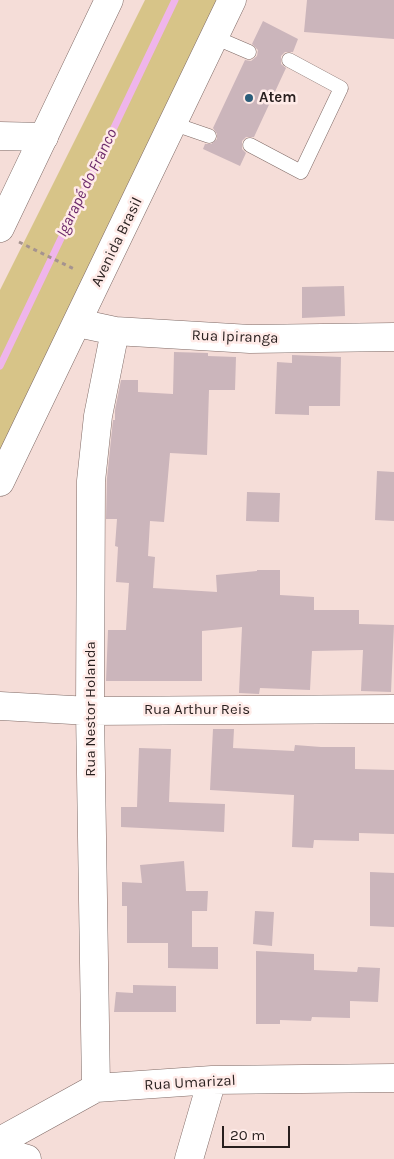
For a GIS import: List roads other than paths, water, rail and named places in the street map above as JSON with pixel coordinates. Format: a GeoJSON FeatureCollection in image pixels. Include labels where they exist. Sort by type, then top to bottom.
{"type":"FeatureCollection","features":[{"type":"Feature","properties":{"kind":"main road"},"geometry":{"type":"LineString","coordinates":[[8,234],[44,136],[109,0]]}},
{"type":"Feature","properties":{"kind":"main road","name":"Avenida Brasil"},"geometry":{"type":"LineString","coordinates":[[0,482],[174,124],[232,0]]}},
{"type":"Feature","properties":{"kind":"main road"},"geometry":{"type":"LineString","coordinates":[[0,136],[44,136]]}},
{"type":"Feature","properties":{"kind":"main road","name":"Rua Ipiranga"},"geometry":{"type":"LineString","coordinates":[[78,323],[116,331],[250,339],[394,337]]}},
{"type":"Feature","properties":{"kind":"main road","name":"Rua Nestor Holanda"},"geometry":{"type":"LineString","coordinates":[[96,1088],[90,711],[91,481],[98,416],[116,331]]}},
{"type":"Feature","properties":{"kind":"main road","name":"Rua Arthur Reis"},"geometry":{"type":"LineString","coordinates":[[0,706],[90,711],[394,709]]}},
{"type":"Feature","properties":{"kind":"main road","name":"Rua Umarizal"},"geometry":{"type":"LineString","coordinates":[[0,1141],[96,1088],[212,1080],[394,1078]]}},
{"type":"Feature","properties":{"kind":"main road"},"geometry":{"type":"LineString","coordinates":[[189,1159],[212,1080]]}},
{"type":"Feature","properties":{"kind":"main road"},"geometry":{"type":"LineString","coordinates":[[0,1151],[27,1159]]}},
{"type":"Feature","properties":{"kind":"lane"},"geometry":{"type":"LineString","coordinates":[[214,36],[249,52]]}},
{"type":"Feature","properties":{"kind":"lane"},"geometry":{"type":"LineString","coordinates":[[250,145],[301,172],[340,88],[290,60]]}},
{"type":"Feature","properties":{"kind":"lane"},"geometry":{"type":"LineString","coordinates":[[174,124],[209,136]]}},
{"type":"Feature","properties":{"kind":"waterway","name":"Igarapé do Franco"},"geometry":{"type":"LineString","coordinates":[[0,366],[175,0]]}},
{"type":"Feature","properties":{"kind":"place","name":"Atem"},"geometry":{"type":"Point","coordinates":[249,98]}}]}
